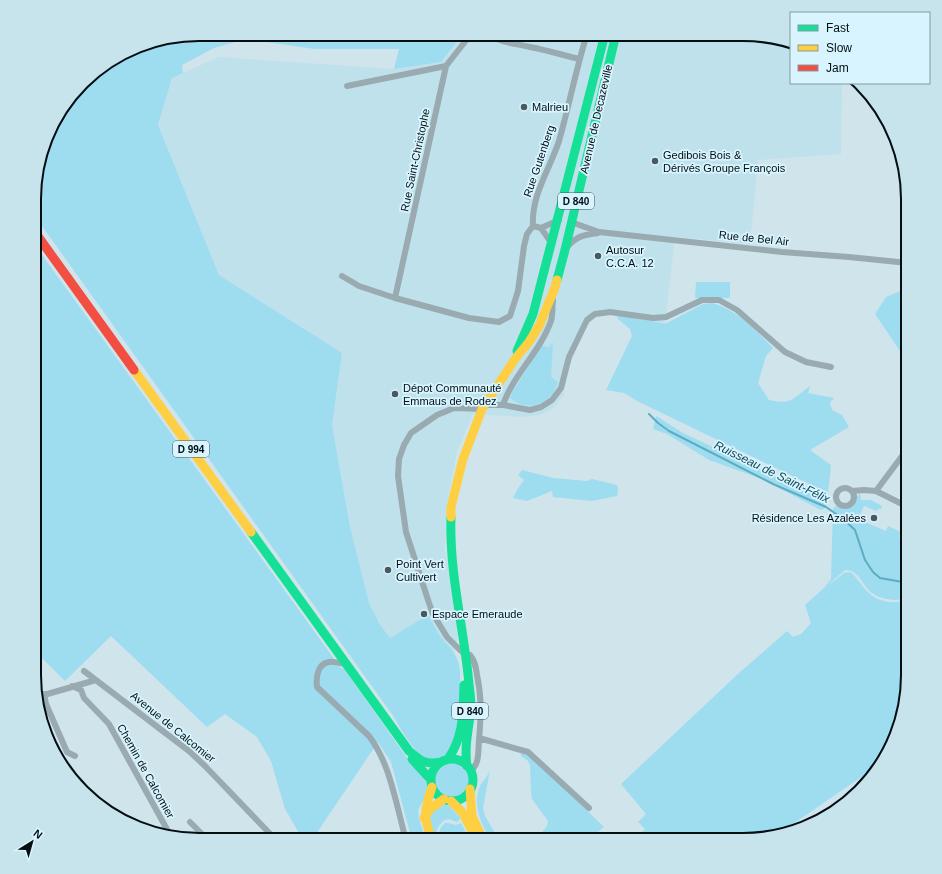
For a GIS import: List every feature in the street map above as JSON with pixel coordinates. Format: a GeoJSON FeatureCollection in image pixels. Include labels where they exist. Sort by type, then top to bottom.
{"type":"FeatureCollection","features":[{"type":"Feature","properties":{"kind":"main road","name":"Avenue de Decazeville"},"geometry":{"type":"LineString","coordinates":[[515,359],[533,314],[559,220],[603,41]]}},
{"type":"Feature","properties":{"kind":"main road","name":"Avenue de Decazeville"},"geometry":{"type":"LineString","coordinates":[[469,769],[465,753],[470,707],[469,682],[453,573],[450,542],[451,507],[463,459],[484,407],[515,359],[529,342],[539,326],[554,290],[565,250],[614,41]]}},
{"type":"Feature","properties":{"kind":"main road","name":"D 994"},"geometry":{"type":"LineString","coordinates":[[41,241],[409,751],[422,763],[430,764],[444,761]]}},
{"type":"Feature","properties":{"kind":"main road","name":"Avenue de Decazeville"},"geometry":{"type":"LineString","coordinates":[[444,761],[459,740],[462,726],[466,655]]}},
{"type":"Feature","properties":{"kind":"main road","name":"D 994"},"geometry":{"type":"LineString","coordinates":[[409,751],[412,759],[431,784]]}},
{"type":"Feature","properties":{"kind":"main road"},"geometry":{"type":"LineString","coordinates":[[429,833],[424,818],[424,808],[431,784],[433,770],[444,761],[459,760],[469,769],[472,779],[470,789],[472,816],[480,833]]}},
{"type":"Feature","properties":{"kind":"main road"},"geometry":{"type":"LineString","coordinates":[[431,784],[436,794],[448,800],[463,813],[473,833]]}},
{"type":"Feature","properties":{"kind":"main road"},"geometry":{"type":"LineString","coordinates":[[424,818],[430,809],[448,800],[462,798],[470,789]]}},
{"type":"Feature","properties":{"kind":"street","name":"Rue Saint-Christophe"},"geometry":{"type":"LineString","coordinates":[[395,298],[446,66],[466,41]]}},
{"type":"Feature","properties":{"kind":"street"},"geometry":{"type":"LineString","coordinates":[[500,41],[529,46],[579,58]]}},
{"type":"Feature","properties":{"kind":"street","name":"Rue Gutenberg"},"geometry":{"type":"LineString","coordinates":[[395,298],[469,318],[499,322],[510,316],[518,291],[524,246],[528,234],[533,226],[532,215],[537,195],[558,142],[585,41]]}},
{"type":"Feature","properties":{"kind":"street"},"geometry":{"type":"LineString","coordinates":[[347,86],[446,66]]}},
{"type":"Feature","properties":{"kind":"street"},"geometry":{"type":"LineString","coordinates":[[533,226],[541,228],[559,220]]}},
{"type":"Feature","properties":{"kind":"street","name":"Rue de Bel Air"},"geometry":{"type":"LineString","coordinates":[[571,222],[599,232],[782,252],[849,256],[901,262]]}},
{"type":"Feature","properties":{"kind":"street"},"geometry":{"type":"LineString","coordinates":[[541,228],[552,244]]}},
{"type":"Feature","properties":{"kind":"street","name":"Rue de Bel Air"},"geometry":{"type":"LineString","coordinates":[[565,250],[574,240],[581,236],[599,232]]}},
{"type":"Feature","properties":{"kind":"street"},"geometry":{"type":"LineString","coordinates":[[342,276],[359,286],[395,298]]}},
{"type":"Feature","properties":{"kind":"street"},"geometry":{"type":"LineString","coordinates":[[503,405],[508,392],[540,343],[551,321],[554,290]]}},
{"type":"Feature","properties":{"kind":"street"},"geometry":{"type":"LineString","coordinates":[[469,769],[475,768],[478,760],[482,711],[480,686],[474,660],[470,655],[466,655],[447,637],[433,614],[423,588],[406,532],[398,476],[399,460],[404,445],[411,433],[437,415],[454,408],[503,405],[530,410],[541,407],[552,400],[560,388],[569,358],[587,320],[595,314],[610,312],[653,318],[666,317],[702,300],[719,300],[737,310],[785,352],[806,362],[831,367]]}},
{"type":"Feature","properties":{"kind":"street"},"geometry":{"type":"LineString","coordinates":[[876,491],[901,457]]}},
{"type":"Feature","properties":{"kind":"street"},"geometry":{"type":"LineString","coordinates":[[852,491],[876,491],[901,504]]}},
{"type":"Feature","properties":{"kind":"street"},"geometry":{"type":"LineString","coordinates":[[345,664],[329,662],[323,664],[317,673],[317,686],[369,736],[376,746],[385,763],[404,833]]}},
{"type":"Feature","properties":{"kind":"street","name":"Avenue de Calcomier"},"geometry":{"type":"LineString","coordinates":[[84,671],[205,766],[269,833]]}},
{"type":"Feature","properties":{"kind":"street"},"geometry":{"type":"LineString","coordinates":[[75,756],[67,752],[46,704],[44,694],[96,680]]}},
{"type":"Feature","properties":{"kind":"street","name":"Chemin de Calcomier"},"geometry":{"type":"LineString","coordinates":[[72,686],[81,690],[84,698],[109,724],[167,830]]}},
{"type":"Feature","properties":{"kind":"street"},"geometry":{"type":"LineString","coordinates":[[479,738],[528,752],[589,808]]}},
{"type":"Feature","properties":{"kind":"street"},"geometry":{"type":"LineString","coordinates":[[190,822],[201,833]]}},
{"type":"Feature","properties":{"kind":"shaded area"},"geometry":{"type":"Polygon","coordinates":[[[189,41],[239,41],[214,48],[182,65],[183,73],[172,78],[158,125],[219,275],[342,353],[332,425],[350,527],[369,603],[379,623],[390,638],[428,615],[438,633],[458,660],[459,664],[460,696],[455,737],[451,747],[444,756],[437,759],[430,759],[419,756],[394,717],[41,225],[41,189],[46,158],[62,120],[80,95],[95,80],[120,62],[148,49],[189,41]]]}},
{"type":"Feature","properties":{"kind":"shaded area"},"geometry":{"type":"Polygon","coordinates":[[[260,41],[458,41],[441,62],[394,69],[399,49],[315,49],[260,41]]]}},
{"type":"Feature","properties":{"kind":"shaded area"},"geometry":{"type":"Polygon","coordinates":[[[458,41],[753,41],[790,48],[790,84],[842,84],[841,154],[758,160],[750,244],[675,237],[665,324],[616,313],[596,316],[589,321],[572,355],[563,396],[553,409],[539,415],[522,417],[473,414],[457,452],[447,504],[445,548],[458,635],[454,654],[438,633],[428,615],[390,638],[379,623],[369,603],[350,527],[332,425],[342,353],[219,275],[158,125],[172,78],[219,57],[394,69],[441,62],[458,41]]]}},
{"type":"Feature","properties":{"kind":"shaded area"},"geometry":{"type":"Polygon","coordinates":[[[41,254],[340,667],[344,669],[410,762],[427,783],[424,799],[418,810],[424,833],[410,833],[391,762],[378,742],[317,833],[299,833],[285,809],[271,761],[257,737],[225,714],[207,727],[111,636],[65,681],[41,657],[41,254]]]}},
{"type":"Feature","properties":{"kind":"shaded area"},"geometry":{"type":"Polygon","coordinates":[[[696,282],[730,282],[730,298],[695,298],[696,282]]]}},
{"type":"Feature","properties":{"kind":"shaded area"},"geometry":{"type":"Polygon","coordinates":[[[901,291],[901,353],[875,314],[886,297],[901,291]]]}},
{"type":"Feature","properties":{"kind":"shaded area"},"geometry":{"type":"Polygon","coordinates":[[[712,303],[730,310],[746,321],[773,348],[766,356],[758,383],[769,400],[783,402],[791,400],[810,386],[808,393],[834,398],[830,403],[832,410],[842,415],[849,427],[810,450],[831,465],[828,493],[637,401],[624,393],[606,390],[632,336],[630,329],[618,319],[616,313],[665,324],[703,304],[712,303]]]}},
{"type":"Feature","properties":{"kind":"shaded area"},"geometry":{"type":"Polygon","coordinates":[[[553,342],[551,377],[558,382],[554,391],[548,398],[538,404],[526,405],[515,402],[510,398],[539,349],[541,346],[549,347],[553,342]]]}},
{"type":"Feature","properties":{"kind":"shaded area"},"geometry":{"type":"Polygon","coordinates":[[[656,416],[683,433],[812,494],[826,503],[827,507],[821,510],[762,479],[709,460],[667,434],[653,429],[656,416]]]}},
{"type":"Feature","properties":{"kind":"shaded area"},"geometry":{"type":"Polygon","coordinates":[[[522,470],[553,478],[587,481],[592,479],[617,485],[617,496],[592,501],[553,497],[552,491],[527,501],[513,498],[524,480],[518,475],[522,470]]]}},
{"type":"Feature","properties":{"kind":"shaded area"},"geometry":{"type":"Polygon","coordinates":[[[860,493],[861,500],[871,500],[882,506],[881,509],[878,509],[877,511],[864,506],[858,519],[886,531],[888,526],[901,532],[899,537],[901,538],[901,599],[893,600],[883,598],[872,593],[857,575],[850,571],[845,570],[829,584],[844,573],[850,572],[871,595],[876,598],[886,602],[901,601],[900,695],[893,726],[880,754],[866,774],[790,826],[753,833],[643,833],[642,832],[645,829],[638,822],[646,814],[621,784],[739,673],[787,631],[793,637],[801,634],[811,623],[805,605],[824,588],[831,579],[833,509],[837,505],[849,508],[860,493]]]}},
{"type":"Feature","properties":{"kind":"shaded area"},"geometry":{"type":"Polygon","coordinates":[[[520,749],[527,752],[604,827],[597,833],[542,833],[547,826],[548,821],[532,799],[530,765],[528,761],[521,756],[520,749]]]}},
{"type":"Feature","properties":{"kind":"shaded area"},"geometry":{"type":"Polygon","coordinates":[[[449,763],[455,763],[459,764],[466,770],[469,780],[468,787],[462,794],[455,797],[449,797],[445,796],[438,790],[435,783],[435,777],[436,773],[442,766],[449,763]]]}},
{"type":"Feature","properties":{"kind":"shaded area"},"geometry":{"type":"Polygon","coordinates":[[[490,770],[483,808],[485,816],[495,833],[487,833],[481,821],[477,807],[480,786],[490,770]]]}},
{"type":"Feature","properties":{"kind":"shaded area"},"geometry":{"type":"Polygon","coordinates":[[[441,804],[449,806],[461,818],[457,822],[449,819],[444,820],[438,827],[436,833],[434,833],[430,822],[433,812],[441,804]]]}},
{"type":"Feature","properties":{"kind":"shaded area"},"geometry":{"type":"Polygon","coordinates":[[[445,823],[456,825],[461,823],[466,833],[440,833],[441,827],[445,823]]]}},
{"type":"Feature","properties":{"kind":"waterway","name":"Ruisseau de Saint-Félix"},"geometry":{"type":"LineString","coordinates":[[649,414],[669,431],[773,484],[826,507],[842,518],[855,530],[865,560],[873,572],[880,578],[901,582]]}},
{"type":"Feature","properties":{"kind":"traffic: fast"},"geometry":{"type":"LineString","coordinates":[[517,351],[533,314],[603,41]]}},
{"type":"Feature","properties":{"kind":"traffic: fast"},"geometry":{"type":"LineString","coordinates":[[557,280],[614,41]]}},
{"type":"Feature","properties":{"kind":"traffic: fast"},"geometry":{"type":"LineString","coordinates":[[451,517],[454,580],[467,663],[471,702],[466,744],[467,766]]}},
{"type":"Feature","properties":{"kind":"traffic: fast"},"geometry":{"type":"LineString","coordinates":[[251,532],[409,751],[424,761],[431,763],[441,762]]}},
{"type":"Feature","properties":{"kind":"traffic: fast"},"geometry":{"type":"LineString","coordinates":[[448,759],[457,742],[462,724],[464,685]]}},
{"type":"Feature","properties":{"kind":"traffic: fast"},"geometry":{"type":"LineString","coordinates":[[412,759],[431,780]]}},
{"type":"Feature","properties":{"kind":"traffic: fast"},"geometry":{"type":"LineString","coordinates":[[452,759],[467,765],[473,780],[467,795],[452,801],[437,795],[431,780],[437,765],[452,759]]}},
{"type":"Feature","properties":{"kind":"traffic: slow"},"geometry":{"type":"LineString","coordinates":[[451,517],[451,507],[463,459],[482,409],[539,326],[557,280]]}},
{"type":"Feature","properties":{"kind":"traffic: slow"},"geometry":{"type":"LineString","coordinates":[[134,370],[251,532]]}},
{"type":"Feature","properties":{"kind":"traffic: slow"},"geometry":{"type":"LineString","coordinates":[[430,833],[426,819],[426,808],[432,787]]}},
{"type":"Feature","properties":{"kind":"traffic: slow"},"geometry":{"type":"LineString","coordinates":[[470,789],[472,816],[480,833]]}},
{"type":"Feature","properties":{"kind":"traffic: slow"},"geometry":{"type":"LineString","coordinates":[[424,818],[430,809],[444,799]]}},
{"type":"Feature","properties":{"kind":"traffic: slow"},"geometry":{"type":"LineString","coordinates":[[451,801],[463,813],[473,833]]}},
{"type":"Feature","properties":{"kind":"traffic: jam"},"geometry":{"type":"LineString","coordinates":[[41,241],[134,370]]}},
{"type":"Feature","properties":{"kind":"place","name":"Malrieu"},"geometry":{"type":"Point","coordinates":[524,107]}},
{"type":"Feature","properties":{"kind":"place","name":"Gedibois Bois & Dérivés Groupe François"},"geometry":{"type":"Point","coordinates":[655,161]}},
{"type":"Feature","properties":{"kind":"place","name":"Autosur C.C.A. 12"},"geometry":{"type":"Point","coordinates":[598,256]}},
{"type":"Feature","properties":{"kind":"place","name":"Dépot Communauté Emmaus de Rodez"},"geometry":{"type":"Point","coordinates":[395,394]}},
{"type":"Feature","properties":{"kind":"place","name":"Résidence Les Azalées"},"geometry":{"type":"Point","coordinates":[874,518]}},
{"type":"Feature","properties":{"kind":"place","name":"Point Vert Cultivert"},"geometry":{"type":"Point","coordinates":[388,570]}},
{"type":"Feature","properties":{"kind":"place","name":"Espace Emeraude"},"geometry":{"type":"Point","coordinates":[424,614]}}]}
